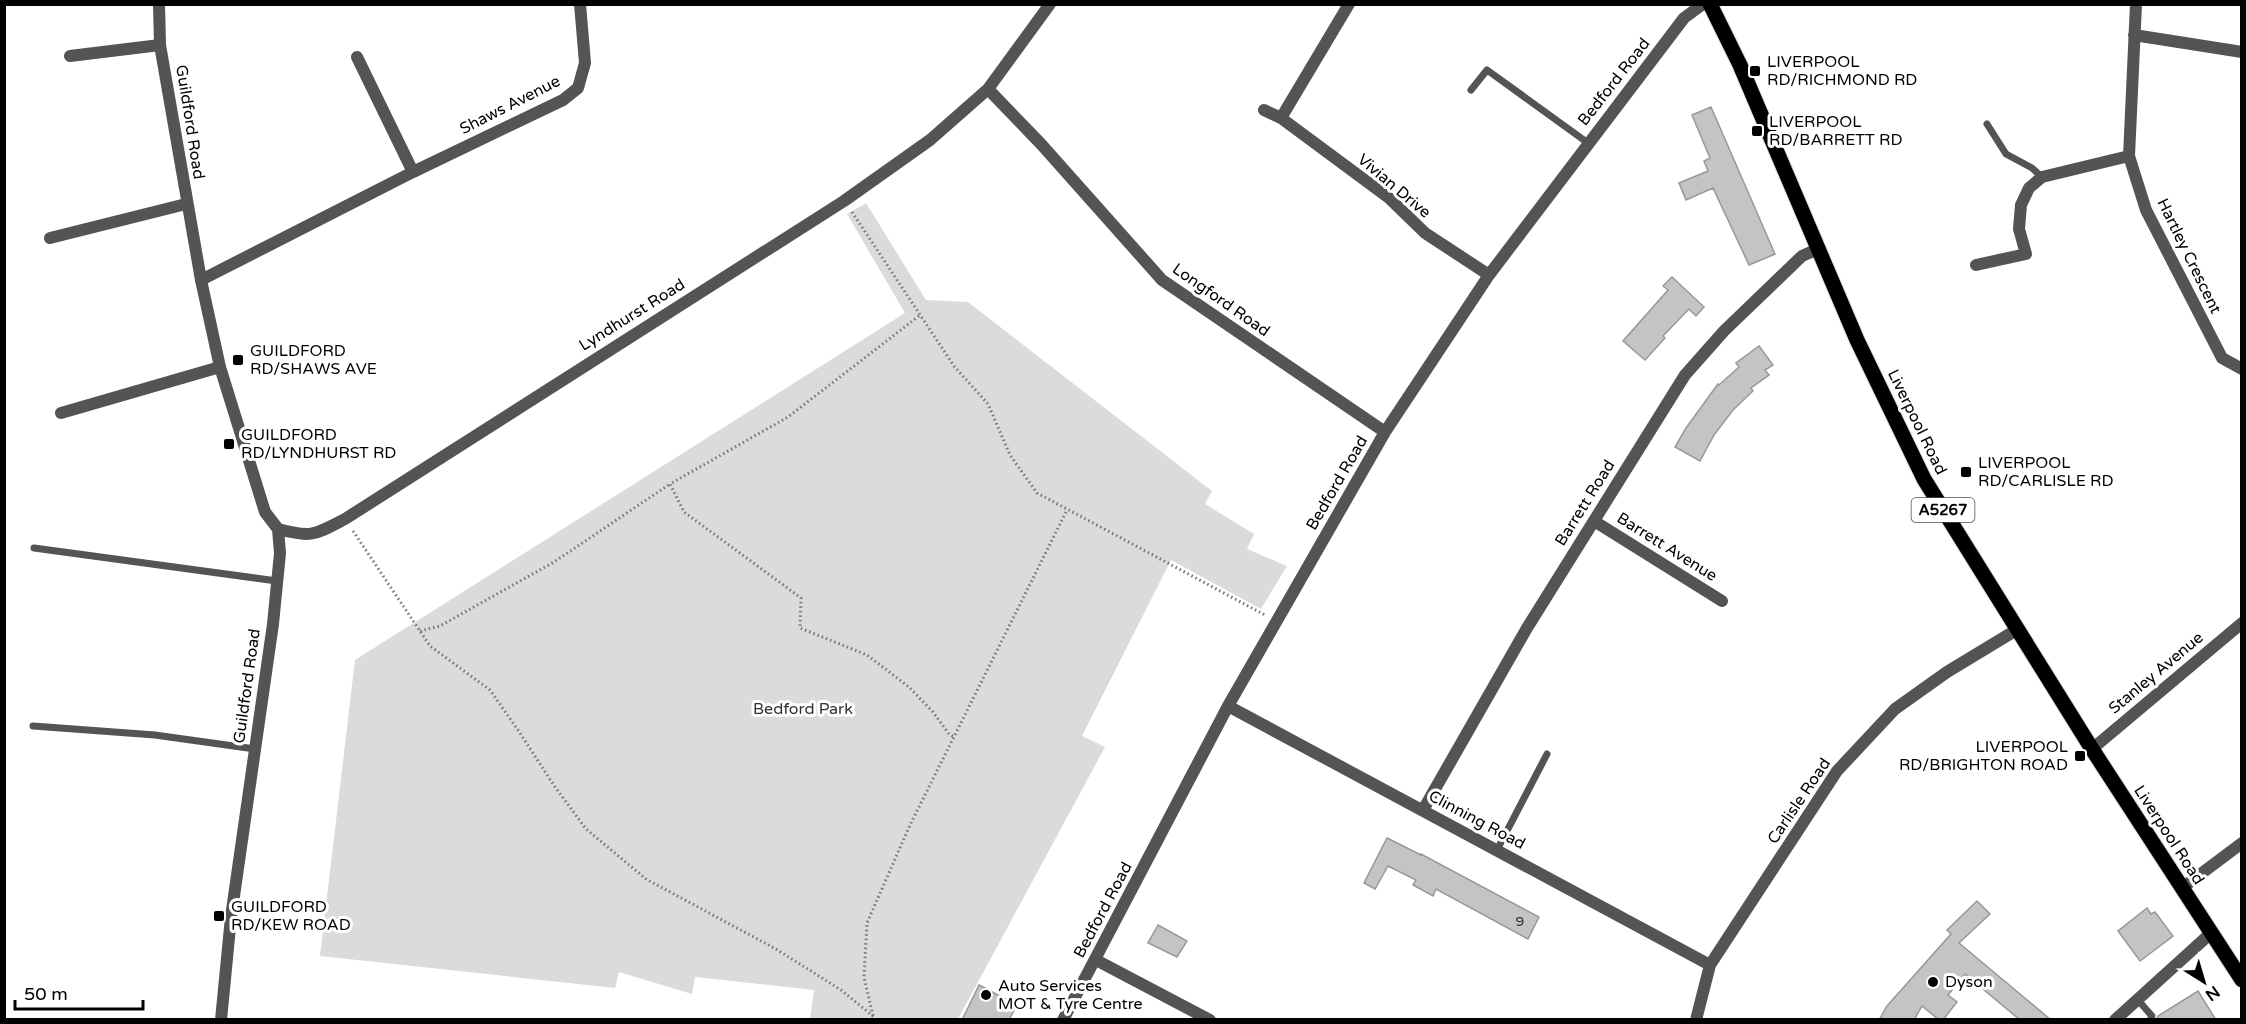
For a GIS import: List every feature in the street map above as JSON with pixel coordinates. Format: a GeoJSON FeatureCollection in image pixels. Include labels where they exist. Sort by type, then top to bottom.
{"type":"FeatureCollection","features":[{"type":"Feature","properties":{"kind":"main road","name":"Liverpool Road"},"geometry":{"type":"LineString","coordinates":[[1710,4],[1740,65],[1882,394],[1924,479],[2092,749],[2241,980]]}},
{"type":"Feature","properties":{"kind":"street","name":"Guildford Road"},"geometry":{"type":"LineString","coordinates":[[159,4],[160,45],[186,204],[220,368],[265,512],[278,530],[280,553],[231,917],[221,1020]]}},
{"type":"Feature","properties":{"kind":"street","name":"Shaws Avenue"},"geometry":{"type":"LineString","coordinates":[[201,280],[412,172],[563,100],[578,88],[585,63],[580,4]]}},
{"type":"Feature","properties":{"kind":"street","name":"Lyndhurst Road"},"geometry":{"type":"LineString","coordinates":[[278,530],[299,535],[317,534],[345,519],[844,201],[930,140],[988,89],[1050,4]]}},
{"type":"Feature","properties":{"kind":"street"},"geometry":{"type":"LineString","coordinates":[[1281,118],[1349,4]]}},
{"type":"Feature","properties":{"kind":"street","name":"Bedford Road"},"geometry":{"type":"LineString","coordinates":[[1063,1020],[1228,706],[1385,432],[1489,275],[1684,18],[1703,4]]}},
{"type":"Feature","properties":{"kind":"street","name":"Hartley Crescent"},"geometry":{"type":"LineString","coordinates":[[2136,4],[2129,156],[2146,210],[2222,358],[2241,369]]}},
{"type":"Feature","properties":{"kind":"street"},"geometry":{"type":"LineString","coordinates":[[2134,35],[2241,52]]}},
{"type":"Feature","properties":{"kind":"street","name":"Guildford Road"},"geometry":{"type":"LineString","coordinates":[[70,56],[160,45]]}},
{"type":"Feature","properties":{"kind":"street"},"geometry":{"type":"LineString","coordinates":[[357,57],[412,172]]}},
{"type":"Feature","properties":{"kind":"street","name":"Longford Road"},"geometry":{"type":"LineString","coordinates":[[988,89],[1041,144],[1162,280],[1385,432]]}},
{"type":"Feature","properties":{"kind":"street","name":"Vivian Drive"},"geometry":{"type":"LineString","coordinates":[[1264,110],[1281,118],[1389,198],[1425,233],[1489,275]]}},
{"type":"Feature","properties":{"kind":"street"},"geometry":{"type":"LineString","coordinates":[[1976,265],[2026,254],[2019,229],[2021,205],[2029,188],[2042,177],[2129,156]]}},
{"type":"Feature","properties":{"kind":"street","name":"Guildford Road"},"geometry":{"type":"LineString","coordinates":[[50,238],[186,204]]}},
{"type":"Feature","properties":{"kind":"street","name":"Barrett Road"},"geometry":{"type":"LineString","coordinates":[[1423,810],[1527,627],[1685,375],[1724,332],[1802,256],[1818,249]]}},
{"type":"Feature","properties":{"kind":"street"},"geometry":{"type":"LineString","coordinates":[[61,413],[220,368]]}},
{"type":"Feature","properties":{"kind":"street","name":"Barrett Avenue"},"geometry":{"type":"LineString","coordinates":[[1594,521],[1722,600]]}},
{"type":"Feature","properties":{"kind":"street","name":"Stanley Avenue"},"geometry":{"type":"LineString","coordinates":[[2092,749],[2241,623]]}},
{"type":"Feature","properties":{"kind":"street","name":"Carlisle Road"},"geometry":{"type":"LineString","coordinates":[[1696,1020],[1710,964],[1837,771],[1895,709],[1947,672],[2018,629]]}},
{"type":"Feature","properties":{"kind":"street","name":"Clinning Road"},"geometry":{"type":"LineString","coordinates":[[1228,706],[1710,964]]}},
{"type":"Feature","properties":{"kind":"street"},"geometry":{"type":"LineString","coordinates":[[2182,888],[2241,843]]}},
{"type":"Feature","properties":{"kind":"street"},"geometry":{"type":"LineString","coordinates":[[2115,1020],[2211,933]]}},
{"type":"Feature","properties":{"kind":"street"},"geometry":{"type":"LineString","coordinates":[[1096,960],[1210,1020]]}},
{"type":"Feature","properties":{"kind":"lane"},"geometry":{"type":"LineString","coordinates":[[1472,90],[1487,70],[1588,143]]}},
{"type":"Feature","properties":{"kind":"lane"},"geometry":{"type":"LineString","coordinates":[[1988,124],[2006,154],[2032,168],[2042,177]]}},
{"type":"Feature","properties":{"kind":"lane"},"geometry":{"type":"LineString","coordinates":[[34,548],[277,581]]}},
{"type":"Feature","properties":{"kind":"lane"},"geometry":{"type":"LineString","coordinates":[[33,726],[155,735],[255,749]]}},
{"type":"Feature","properties":{"kind":"lane"},"geometry":{"type":"LineString","coordinates":[[1497,850],[1547,754]]}},
{"type":"Feature","properties":{"kind":"lane"},"geometry":{"type":"LineString","coordinates":[[2137,999],[2152,1016],[2150,1020]]}},
{"type":"Feature","properties":{"kind":"path"},"geometry":{"type":"LineString","coordinates":[[844,201],[954,366],[988,404],[1010,455],[1037,493],[1276,621]]}},
{"type":"Feature","properties":{"kind":"path"},"geometry":{"type":"LineString","coordinates":[[420,631],[440,626],[554,562],[670,484],[788,417],[919,316]]}},
{"type":"Feature","properties":{"kind":"path"},"geometry":{"type":"LineString","coordinates":[[670,484],[684,513],[801,598],[800,628],[867,655],[909,687],[954,737]]}},
{"type":"Feature","properties":{"kind":"path"},"geometry":{"type":"LineString","coordinates":[[874,1018],[864,977],[867,923],[910,825],[1068,510]]}},
{"type":"Feature","properties":{"kind":"path"},"geometry":{"type":"LineString","coordinates":[[345,519],[430,646],[490,690],[586,829],[646,879],[776,949],[841,990],[874,1018]]}},
{"type":"Feature","properties":{"kind":"green space","name":"Bedford Park"},"geometry":{"type":"Polygon","coordinates":[[[866,203],[926,300],[968,302],[1212,491],[1205,504],[1254,534],[1247,549],[1287,566],[1261,609],[1171,560],[1082,736],[1105,747],[958,1019],[810,1019],[814,990],[695,977],[692,994],[619,972],[615,988],[320,956],[355,660],[905,313],[847,214],[866,203]]]}},
{"type":"Feature","properties":{"kind":"building"},"geometry":{"type":"Polygon","coordinates":[[[1711,107],[1775,254],[1749,265],[1713,188],[1686,200],[1679,183],[1708,171],[1704,161],[1710,158],[1692,115],[1711,107]]]}},
{"type":"Feature","properties":{"kind":"building"},"geometry":{"type":"Polygon","coordinates":[[[1672,277],[1704,307],[1696,316],[1689,309],[1663,336],[1665,338],[1645,360],[1623,341],[1668,290],[1663,286],[1672,277]]]}},
{"type":"Feature","properties":{"kind":"building"},"geometry":{"type":"Polygon","coordinates":[[[1759,346],[1773,365],[1765,370],[1769,375],[1751,388],[1753,391],[1733,410],[1714,435],[1700,461],[1675,447],[1718,384],[1739,367],[1736,363],[1759,346]]]}},
{"type":"Feature","properties":{"kind":"building"},"geometry":{"type":"Polygon","coordinates":[[[1387,838],[1539,917],[1528,939],[1436,889],[1433,896],[1413,885],[1416,880],[1388,866],[1375,889],[1364,883],[1387,838]]]}},
{"type":"Feature","properties":{"kind":"building","name":"Dyson"},"geometry":{"type":"Polygon","coordinates":[[[1977,901],[1990,914],[1959,943],[2051,1020],[2020,1020],[1965,974],[1948,995],[1957,1002],[1943,1020],[1939,1020],[1922,1006],[1914,1020],[1879,1020],[1887,1006],[1951,934],[1947,930],[1977,901]]]}},
{"type":"Feature","properties":{"kind":"building"},"geometry":{"type":"Polygon","coordinates":[[[2147,908],[2151,914],[2155,912],[2173,936],[2140,961],[2118,931],[2147,908]]]}},
{"type":"Feature","properties":{"kind":"building"},"geometry":{"type":"Polygon","coordinates":[[[1158,925],[1187,941],[1177,957],[1148,943],[1158,925]]]}},
{"type":"Feature","properties":{"kind":"building","name":"Auto Services MOT & Tyre Centre"},"geometry":{"type":"Polygon","coordinates":[[[979,985],[1017,1005],[1009,1020],[962,1020],[979,985]]]}},
{"type":"Feature","properties":{"kind":"building"},"geometry":{"type":"Polygon","coordinates":[[[2198,991],[2216,1020],[2157,1020],[2158,1016],[2198,991]]]}},
{"type":"Feature","properties":{"kind":"place","name":"LIVERPOOL RD/RICHMOND RD"},"geometry":{"type":"Point","coordinates":[1755,71]}},
{"type":"Feature","properties":{"kind":"place","name":"LIVERPOOL RD/BARRETT RD"},"geometry":{"type":"Point","coordinates":[1757,131]}},
{"type":"Feature","properties":{"kind":"place","name":"GUILDFORD RD/SHAWS AVE"},"geometry":{"type":"Point","coordinates":[238,360]}},
{"type":"Feature","properties":{"kind":"place","name":"GUILDFORD RD/LYNDHURST RD"},"geometry":{"type":"Point","coordinates":[229,444]}},
{"type":"Feature","properties":{"kind":"place","name":"LIVERPOOL RD/CARLISLE RD"},"geometry":{"type":"Point","coordinates":[1966,472]}},
{"type":"Feature","properties":{"kind":"place","name":"LIVERPOOL RD/BRIGHTON ROAD"},"geometry":{"type":"Point","coordinates":[2080,756]}},
{"type":"Feature","properties":{"kind":"place","name":"GUILDFORD RD/KEW ROAD"},"geometry":{"type":"Point","coordinates":[219,916]}},
{"type":"Feature","properties":{"kind":"place","name":"Dyson"},"geometry":{"type":"Point","coordinates":[1933,982]}},
{"type":"Feature","properties":{"kind":"place","name":"Auto Services MOT & Tyre Centre"},"geometry":{"type":"Point","coordinates":[986,995]}}]}
